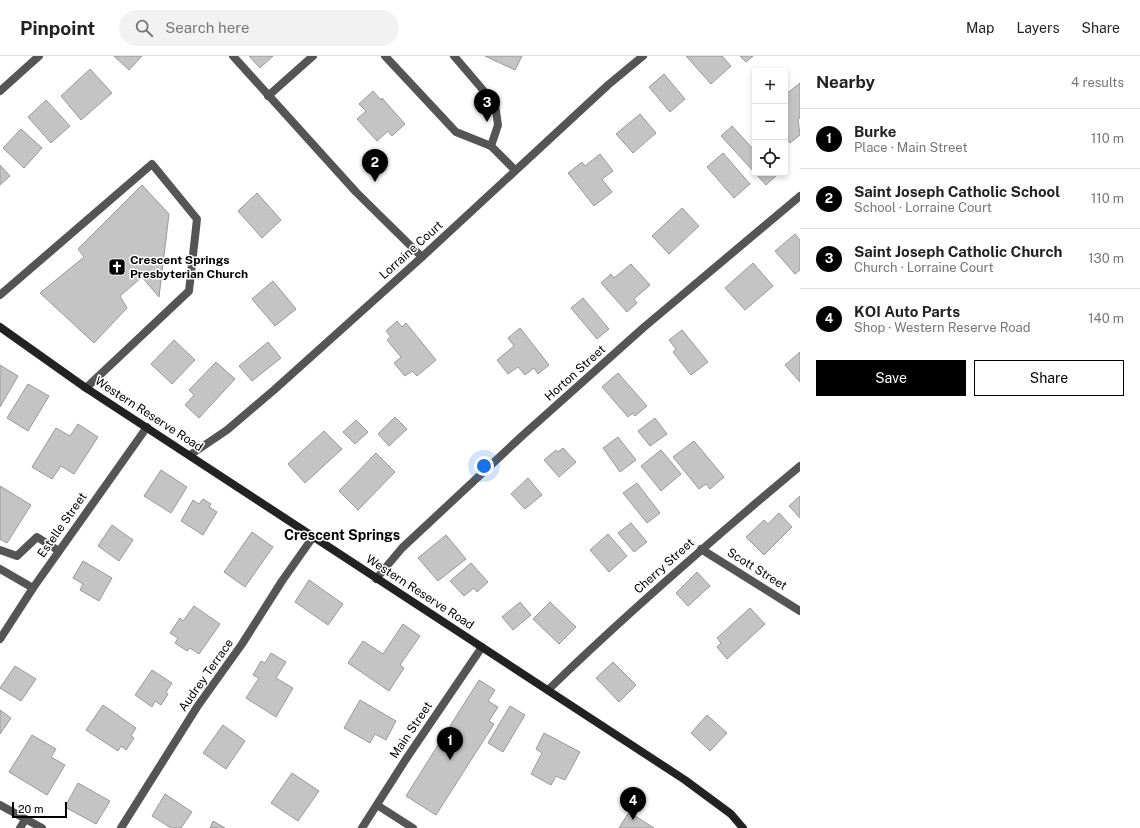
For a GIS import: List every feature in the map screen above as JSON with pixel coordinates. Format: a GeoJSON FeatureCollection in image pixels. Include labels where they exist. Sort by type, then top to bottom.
{"type":"FeatureCollection","features":[{"type":"Feature","properties":{"kind":"street"},"geometry":{"type":"LineString","coordinates":[[0,91],[39,56]]}},
{"type":"Feature","properties":{"kind":"street"},"geometry":{"type":"LineString","coordinates":[[233,56],[356,192],[422,257]]}},
{"type":"Feature","properties":{"kind":"street"},"geometry":{"type":"LineString","coordinates":[[268,96],[313,56]]}},
{"type":"Feature","properties":{"kind":"street"},"geometry":{"type":"LineString","coordinates":[[385,56],[456,132],[491,146],[515,170]]}},
{"type":"Feature","properties":{"kind":"street"},"geometry":{"type":"LineString","coordinates":[[454,56],[495,104],[498,125],[491,146]]}},
{"type":"Feature","properties":{"kind":"street","name":"Lorraine Court"},"geometry":{"type":"LineString","coordinates":[[190,455],[227,430],[274,390],[422,257],[608,85],[643,56]]}},
{"type":"Feature","properties":{"kind":"street"},"geometry":{"type":"LineString","coordinates":[[0,295],[152,164],[197,219],[189,291],[86,388]]}},
{"type":"Feature","properties":{"kind":"street","name":"Horton Street"},"geometry":{"type":"LineString","coordinates":[[376,579],[402,548],[522,436],[643,328],[800,196]]}},
{"type":"Feature","properties":{"kind":"street","name":"Western Reserve Road"},"geometry":{"type":"LineString","coordinates":[[0,326],[86,388],[685,780],[731,814],[743,828]]}},
{"type":"Feature","properties":{"kind":"street","name":"Estelle Street"},"geometry":{"type":"LineString","coordinates":[[0,640],[33,588],[147,427]]}},
{"type":"Feature","properties":{"kind":"street","name":"Cherry Street"},"geometry":{"type":"LineString","coordinates":[[548,690],[592,647],[701,549],[800,466]]}},
{"type":"Feature","properties":{"kind":"street"},"geometry":{"type":"LineString","coordinates":[[0,550],[17,556],[37,537],[59,551]]}},
{"type":"Feature","properties":{"kind":"street","name":"Audrey Terrace"},"geometry":{"type":"LineString","coordinates":[[121,828],[197,707],[242,644],[282,581],[313,537]]}},
{"type":"Feature","properties":{"kind":"street","name":"Scott Street"},"geometry":{"type":"LineString","coordinates":[[701,549],[800,611]]}},
{"type":"Feature","properties":{"kind":"street"},"geometry":{"type":"LineString","coordinates":[[0,569],[33,588]]}},
{"type":"Feature","properties":{"kind":"street","name":"Main Street"},"geometry":{"type":"LineString","coordinates":[[362,828],[482,647]]}},
{"type":"Feature","properties":{"kind":"street"},"geometry":{"type":"LineString","coordinates":[[377,804],[413,828]]}},
{"type":"Feature","properties":{"kind":"street"},"geometry":{"type":"LineString","coordinates":[[0,805],[42,828]]}},
{"type":"Feature","properties":{"kind":"street"},"geometry":{"type":"LineString","coordinates":[[20,828],[25,820]]}},
{"type":"Feature","properties":{"kind":"building"},"geometry":{"type":"Polygon","coordinates":[[[114,56],[142,56],[129,70],[114,56]]]}},
{"type":"Feature","properties":{"kind":"building"},"geometry":{"type":"Polygon","coordinates":[[[249,56],[273,56],[260,68],[249,56]]]}},
{"type":"Feature","properties":{"kind":"building"},"geometry":{"type":"Polygon","coordinates":[[[485,56],[522,56],[515,70],[485,56]]]}},
{"type":"Feature","properties":{"kind":"building"},"geometry":{"type":"Polygon","coordinates":[[[686,56],[722,56],[731,66],[711,84],[686,56]]]}},
{"type":"Feature","properties":{"kind":"building"},"geometry":{"type":"Polygon","coordinates":[[[740,56],[753,56],[746,62],[740,56]]]}},
{"type":"Feature","properties":{"kind":"building"},"geometry":{"type":"Polygon","coordinates":[[[90,69],[112,93],[81,120],[61,96],[90,69]]]}},
{"type":"Feature","properties":{"kind":"building"},"geometry":{"type":"Polygon","coordinates":[[[664,74],[685,99],[670,112],[649,87],[664,74]]]}},
{"type":"Feature","properties":{"kind":"building"},"geometry":{"type":"Polygon","coordinates":[[[800,83],[800,118],[798,119],[800,135],[790,143],[788,141],[788,93],[800,83]]]}},
{"type":"Feature","properties":{"kind":"building"},"geometry":{"type":"Polygon","coordinates":[[[373,91],[381,100],[382,98],[405,124],[392,136],[388,131],[377,141],[357,119],[366,111],[359,104],[373,91]]]}},
{"type":"Feature","properties":{"kind":"building"},"geometry":{"type":"Polygon","coordinates":[[[46,100],[70,126],[51,143],[28,117],[46,100]]]}},
{"type":"Feature","properties":{"kind":"building"},"geometry":{"type":"Polygon","coordinates":[[[640,114],[656,133],[633,153],[616,134],[640,114]]]}},
{"type":"Feature","properties":{"kind":"building"},"geometry":{"type":"Polygon","coordinates":[[[732,126],[752,148],[752,170],[721,136],[732,126]]]}},
{"type":"Feature","properties":{"kind":"building"},"geometry":{"type":"Polygon","coordinates":[[[21,129],[42,148],[24,168],[3,148],[21,129]]]}},
{"type":"Feature","properties":{"kind":"building"},"geometry":{"type":"Polygon","coordinates":[[[723,153],[750,184],[734,198],[707,167],[723,153]]]}},
{"type":"Feature","properties":{"kind":"building"},"geometry":{"type":"Polygon","coordinates":[[[600,154],[613,171],[602,179],[612,192],[594,206],[568,173],[582,162],[585,166],[600,154]]]}},
{"type":"Feature","properties":{"kind":"building"},"geometry":{"type":"Polygon","coordinates":[[[0,165],[10,176],[0,185],[0,165]]]}},
{"type":"Feature","properties":{"kind":"building"},"geometry":{"type":"Polygon","coordinates":[[[758,176],[776,176],[766,185],[758,176]]]}},
{"type":"Feature","properties":{"kind":"building","name":"Crescent Springs Presbyterian Church"},"geometry":{"type":"Polygon","coordinates":[[[142,185],[169,214],[159,297],[142,277],[120,296],[127,308],[94,343],[40,293],[84,257],[78,249],[142,185]]]}},
{"type":"Feature","properties":{"kind":"building"},"geometry":{"type":"Polygon","coordinates":[[[257,193],[281,220],[262,238],[238,211],[257,193]]]}},
{"type":"Feature","properties":{"kind":"building"},"geometry":{"type":"Polygon","coordinates":[[[682,208],[699,226],[669,254],[652,236],[682,208]]]}},
{"type":"Feature","properties":{"kind":"building"},"geometry":{"type":"Polygon","coordinates":[[[795,234],[800,240],[800,270],[795,274],[775,251],[795,234]]]}},
{"type":"Feature","properties":{"kind":"building"},"geometry":{"type":"Polygon","coordinates":[[[753,263],[773,286],[745,310],[725,288],[753,263]]]}},
{"type":"Feature","properties":{"kind":"building"},"geometry":{"type":"Polygon","coordinates":[[[631,264],[650,285],[634,299],[637,303],[627,312],[601,283],[611,274],[614,278],[631,264]]]}},
{"type":"Feature","properties":{"kind":"building"},"geometry":{"type":"Polygon","coordinates":[[[273,281],[296,309],[275,326],[252,299],[273,281]]]}},
{"type":"Feature","properties":{"kind":"building"},"geometry":{"type":"Polygon","coordinates":[[[583,298],[609,329],[597,339],[571,308],[583,298]]]}},
{"type":"Feature","properties":{"kind":"building"},"geometry":{"type":"Polygon","coordinates":[[[397,321],[402,327],[406,323],[436,360],[417,376],[412,371],[405,376],[394,363],[401,357],[387,340],[391,337],[386,331],[397,321]]]}},
{"type":"Feature","properties":{"kind":"building"},"geometry":{"type":"Polygon","coordinates":[[[520,328],[549,365],[538,374],[534,368],[525,375],[518,367],[508,374],[497,360],[514,346],[508,338],[520,328]]]}},
{"type":"Feature","properties":{"kind":"building"},"geometry":{"type":"Polygon","coordinates":[[[682,330],[708,362],[691,375],[673,352],[676,349],[669,340],[682,330]]]}},
{"type":"Feature","properties":{"kind":"building"},"geometry":{"type":"Polygon","coordinates":[[[174,340],[195,360],[172,384],[151,364],[174,340]]]}},
{"type":"Feature","properties":{"kind":"building"},"geometry":{"type":"Polygon","coordinates":[[[268,342],[281,358],[252,381],[239,366],[268,342]]]}},
{"type":"Feature","properties":{"kind":"building"},"geometry":{"type":"Polygon","coordinates":[[[800,352],[800,382],[785,365],[800,352]]]}},
{"type":"Feature","properties":{"kind":"building"},"geometry":{"type":"Polygon","coordinates":[[[216,362],[235,379],[199,418],[185,405],[194,395],[189,390],[216,362]]]}},
{"type":"Feature","properties":{"kind":"building"},"geometry":{"type":"Polygon","coordinates":[[[0,365],[18,376],[0,407],[0,365]]]}},
{"type":"Feature","properties":{"kind":"building"},"geometry":{"type":"Polygon","coordinates":[[[618,373],[647,406],[635,416],[633,413],[628,417],[602,387],[618,373]]]}},
{"type":"Feature","properties":{"kind":"building"},"geometry":{"type":"Polygon","coordinates":[[[28,384],[49,396],[28,431],[7,418],[28,384]]]}},
{"type":"Feature","properties":{"kind":"building"},"geometry":{"type":"Polygon","coordinates":[[[395,417],[407,429],[389,446],[378,434],[395,417]]]}},
{"type":"Feature","properties":{"kind":"building"},"geometry":{"type":"Polygon","coordinates":[[[655,418],[667,434],[650,446],[638,431],[655,418]]]}},
{"type":"Feature","properties":{"kind":"building"},"geometry":{"type":"Polygon","coordinates":[[[356,420],[368,432],[355,444],[343,432],[356,420]]]}},
{"type":"Feature","properties":{"kind":"building"},"geometry":{"type":"Polygon","coordinates":[[[78,424],[98,437],[74,474],[61,466],[52,479],[32,467],[56,428],[70,436],[78,424]]]}},
{"type":"Feature","properties":{"kind":"building"},"geometry":{"type":"Polygon","coordinates":[[[324,431],[342,449],[305,483],[288,464],[324,431]]]}},
{"type":"Feature","properties":{"kind":"building"},"geometry":{"type":"Polygon","coordinates":[[[618,437],[636,460],[620,472],[603,448],[618,437]]]}},
{"type":"Feature","properties":{"kind":"building"},"geometry":{"type":"Polygon","coordinates":[[[694,441],[724,477],[710,489],[706,484],[699,489],[673,457],[694,441]]]}},
{"type":"Feature","properties":{"kind":"building"},"geometry":{"type":"Polygon","coordinates":[[[563,448],[576,462],[559,477],[544,460],[556,450],[558,452],[563,448]]]}},
{"type":"Feature","properties":{"kind":"building"},"geometry":{"type":"Polygon","coordinates":[[[661,450],[681,474],[661,491],[641,466],[661,450]]]}},
{"type":"Feature","properties":{"kind":"building"},"geometry":{"type":"Polygon","coordinates":[[[376,453],[395,472],[358,510],[339,491],[376,453]]]}},
{"type":"Feature","properties":{"kind":"building"},"geometry":{"type":"Polygon","coordinates":[[[161,470],[187,487],[171,513],[144,496],[161,470]]]}},
{"type":"Feature","properties":{"kind":"building"},"geometry":{"type":"Polygon","coordinates":[[[528,478],[542,495],[525,509],[511,494],[528,478]]]}},
{"type":"Feature","properties":{"kind":"building"},"geometry":{"type":"Polygon","coordinates":[[[637,483],[660,513],[647,523],[623,493],[637,483]]]}},
{"type":"Feature","properties":{"kind":"building"},"geometry":{"type":"Polygon","coordinates":[[[0,486],[31,505],[7,543],[0,539],[0,486]]]}},
{"type":"Feature","properties":{"kind":"building"},"geometry":{"type":"Polygon","coordinates":[[[800,496],[800,518],[789,506],[800,496]]]}},
{"type":"Feature","properties":{"kind":"building"},"geometry":{"type":"Polygon","coordinates":[[[203,499],[211,504],[209,507],[217,512],[203,535],[181,521],[193,500],[199,504],[203,499]]]}},
{"type":"Feature","properties":{"kind":"building"},"geometry":{"type":"Polygon","coordinates":[[[779,513],[792,527],[764,555],[746,537],[764,520],[768,524],[779,513]]]}},
{"type":"Feature","properties":{"kind":"building"},"geometry":{"type":"Polygon","coordinates":[[[631,523],[647,542],[634,552],[618,533],[631,523]]]}},
{"type":"Feature","properties":{"kind":"building"},"geometry":{"type":"Polygon","coordinates":[[[112,525],[133,540],[119,561],[98,546],[112,525]]]}},
{"type":"Feature","properties":{"kind":"building"},"geometry":{"type":"Polygon","coordinates":[[[252,532],[273,547],[245,587],[224,572],[252,532]]]}},
{"type":"Feature","properties":{"kind":"building"},"geometry":{"type":"Polygon","coordinates":[[[608,534],[627,556],[609,572],[590,550],[608,534]]]}},
{"type":"Feature","properties":{"kind":"building"},"geometry":{"type":"Polygon","coordinates":[[[446,535],[466,559],[438,581],[418,558],[446,535]]]}},
{"type":"Feature","properties":{"kind":"building"},"geometry":{"type":"Polygon","coordinates":[[[83,561],[112,578],[99,601],[80,590],[83,584],[73,578],[83,561]]]}},
{"type":"Feature","properties":{"kind":"building"},"geometry":{"type":"Polygon","coordinates":[[[471,563],[488,582],[477,592],[474,588],[464,596],[450,581],[471,563]]]}},
{"type":"Feature","properties":{"kind":"building"},"geometry":{"type":"Polygon","coordinates":[[[697,572],[710,586],[688,606],[676,593],[697,572]]]}},
{"type":"Feature","properties":{"kind":"building"},"geometry":{"type":"Polygon","coordinates":[[[309,580],[343,604],[328,625],[295,602],[309,580]]]}},
{"type":"Feature","properties":{"kind":"building"},"geometry":{"type":"Polygon","coordinates":[[[520,602],[531,615],[513,630],[502,617],[520,602]]]}},
{"type":"Feature","properties":{"kind":"building"},"geometry":{"type":"Polygon","coordinates":[[[550,602],[576,627],[559,644],[533,619],[550,602]]]}},
{"type":"Feature","properties":{"kind":"building"},"geometry":{"type":"Polygon","coordinates":[[[194,606],[220,624],[199,654],[190,648],[187,651],[175,643],[178,638],[170,633],[180,618],[183,621],[194,606]]]}},
{"type":"Feature","properties":{"kind":"building"},"geometry":{"type":"Polygon","coordinates":[[[750,608],[765,624],[727,659],[717,647],[721,643],[717,638],[750,608]]]}},
{"type":"Feature","properties":{"kind":"building"},"geometry":{"type":"Polygon","coordinates":[[[403,624],[420,636],[400,665],[404,668],[389,691],[348,663],[363,641],[383,654],[403,624]]]}},
{"type":"Feature","properties":{"kind":"building"},"geometry":{"type":"Polygon","coordinates":[[[271,653],[286,662],[276,678],[293,688],[276,717],[246,698],[259,678],[253,675],[261,661],[265,663],[271,653]]]}},
{"type":"Feature","properties":{"kind":"building"},"geometry":{"type":"Polygon","coordinates":[[[613,662],[636,685],[619,702],[596,678],[613,662]]]}},
{"type":"Feature","properties":{"kind":"building"},"geometry":{"type":"Polygon","coordinates":[[[15,666],[36,679],[21,701],[0,688],[15,666]]]}},
{"type":"Feature","properties":{"kind":"building"},"geometry":{"type":"Polygon","coordinates":[[[152,670],[172,683],[166,692],[168,694],[161,705],[155,701],[152,707],[135,695],[152,670]]]}},
{"type":"Feature","properties":{"kind":"building"},"geometry":{"type":"Polygon","coordinates":[[[479,680],[495,690],[488,701],[498,707],[489,721],[494,724],[436,815],[406,796],[479,680]]]}},
{"type":"Feature","properties":{"kind":"building"},"geometry":{"type":"Polygon","coordinates":[[[360,700],[396,721],[386,740],[375,734],[370,743],[344,728],[360,700]]]}},
{"type":"Feature","properties":{"kind":"building"},"geometry":{"type":"Polygon","coordinates":[[[103,705],[136,728],[131,736],[134,738],[126,750],[121,746],[118,751],[86,730],[103,705]]]}},
{"type":"Feature","properties":{"kind":"building"},"geometry":{"type":"Polygon","coordinates":[[[510,706],[525,715],[503,752],[488,743],[510,706]]]}},
{"type":"Feature","properties":{"kind":"building"},"geometry":{"type":"Polygon","coordinates":[[[0,710],[11,718],[0,734],[0,710]]]}},
{"type":"Feature","properties":{"kind":"building"},"geometry":{"type":"Polygon","coordinates":[[[707,715],[727,733],[710,751],[691,733],[707,715]]]}},
{"type":"Feature","properties":{"kind":"building"},"geometry":{"type":"Polygon","coordinates":[[[223,725],[245,741],[226,769],[203,753],[223,725]]]}},
{"type":"Feature","properties":{"kind":"building"},"geometry":{"type":"Polygon","coordinates":[[[544,733],[580,752],[565,780],[556,776],[551,785],[531,774],[542,753],[536,749],[544,733]]]}},
{"type":"Feature","properties":{"kind":"building"},"geometry":{"type":"Polygon","coordinates":[[[32,735],[56,749],[51,757],[65,765],[47,795],[9,772],[32,735]]]}},
{"type":"Feature","properties":{"kind":"building"},"geometry":{"type":"Polygon","coordinates":[[[292,773],[319,791],[298,821],[271,803],[292,773]]]}},
{"type":"Feature","properties":{"kind":"building"},"geometry":{"type":"Polygon","coordinates":[[[78,783],[110,801],[96,824],[65,807],[78,783]]]}},
{"type":"Feature","properties":{"kind":"building"},"geometry":{"type":"Polygon","coordinates":[[[165,794],[192,812],[181,828],[171,828],[152,816],[165,794]]]}},
{"type":"Feature","properties":{"kind":"building"},"geometry":{"type":"Polygon","coordinates":[[[629,812],[654,828],[619,828],[629,812]]]}},
{"type":"Feature","properties":{"kind":"building"},"geometry":{"type":"Polygon","coordinates":[[[213,821],[225,828],[210,828],[213,821]]]}},
{"type":"Feature","properties":{"kind":"place","name":"Saint Joseph Catholic Church"},"geometry":{"type":"Point","coordinates":[487,122]}},
{"type":"Feature","properties":{"kind":"place","name":"Saint Joseph Catholic School"},"geometry":{"type":"Point","coordinates":[375,182]}},
{"type":"Feature","properties":{"kind":"place","name":"Crescent Springs Presbyterian Church"},"geometry":{"type":"Point","coordinates":[117,267]}},
{"type":"Feature","properties":{"kind":"place","name":"Burke"},"geometry":{"type":"Point","coordinates":[450,760]}},
{"type":"Feature","properties":{"kind":"place","name":"KOI Auto Parts"},"geometry":{"type":"Point","coordinates":[633,820]}},
{"type":"Feature","properties":{"kind":"district","name":"Crescent Springs"},"geometry":{"type":"Point","coordinates":[342,535]}}]}
